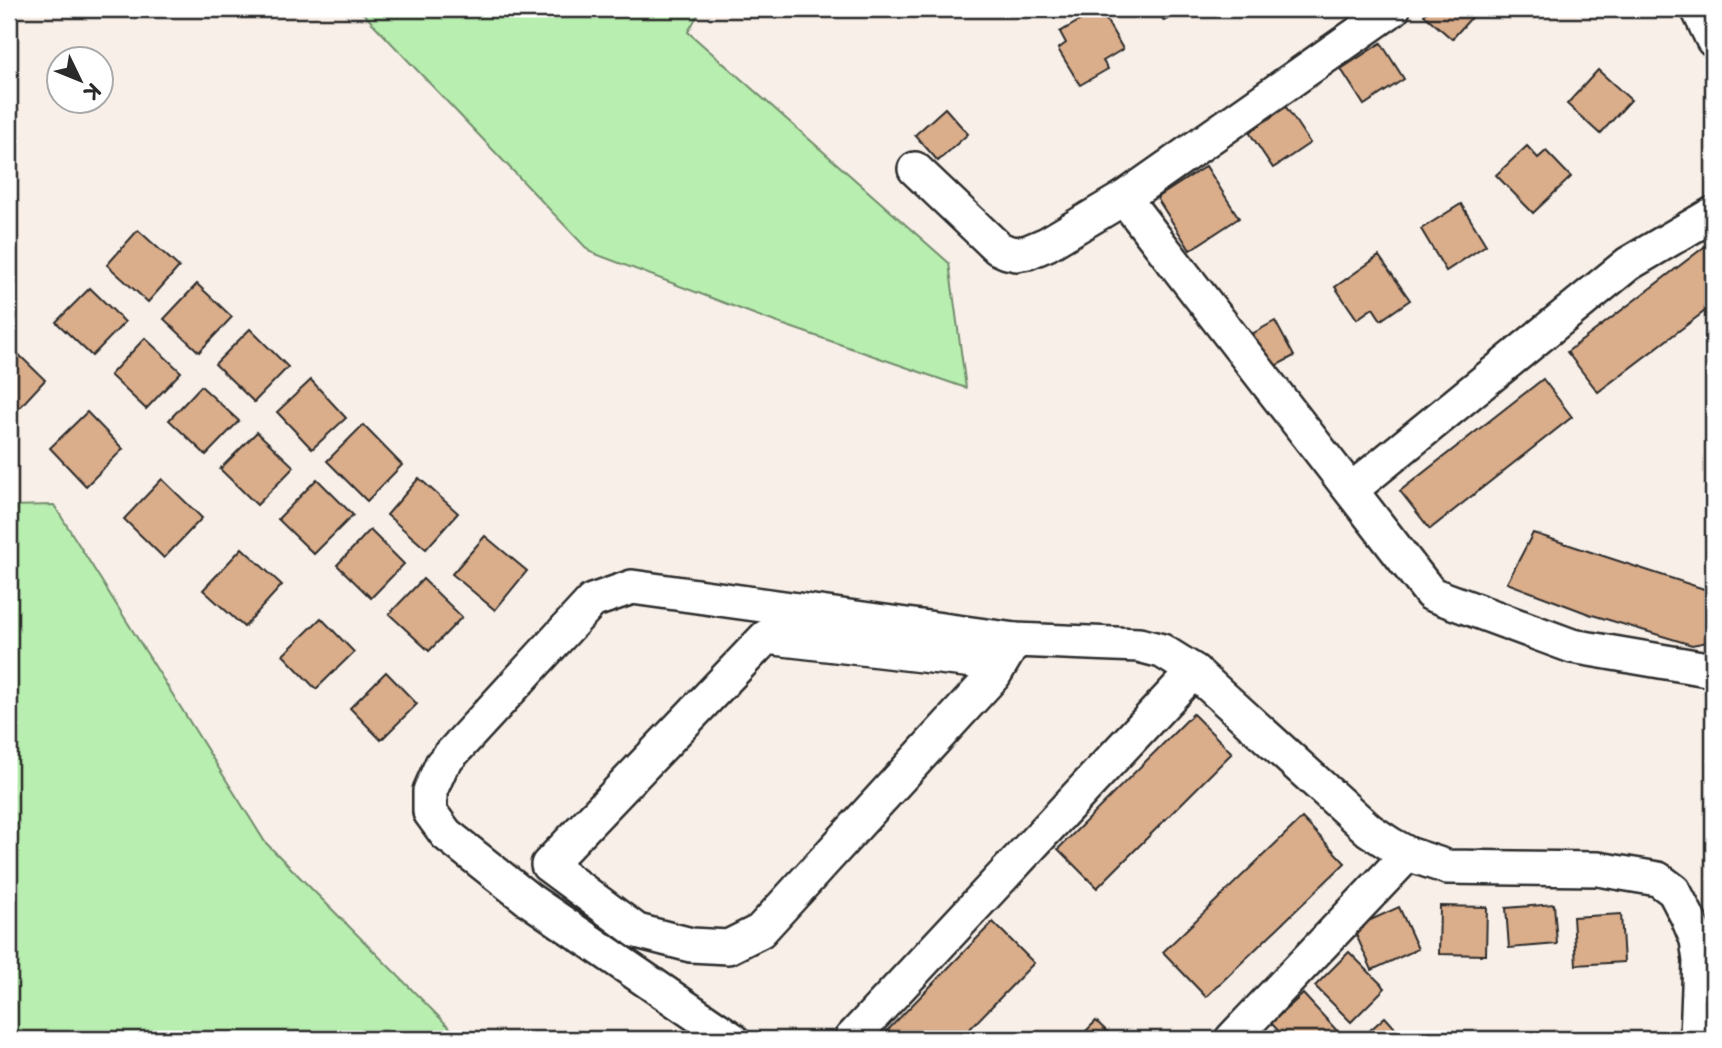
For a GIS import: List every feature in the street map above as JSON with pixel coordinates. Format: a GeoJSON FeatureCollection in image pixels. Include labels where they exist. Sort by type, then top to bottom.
{"type":"FeatureCollection","features":[{"type":"Feature","properties":{"kind":"street"},"geometry":{"type":"LineString","coordinates":[[915,170],[998,248],[1016,254],[1028,252],[1047,244],[1124,198],[1393,9]]}},
{"type":"Feature","properties":{"kind":"street"},"geometry":{"type":"LineString","coordinates":[[1698,9],[1713,40]]}},
{"type":"Feature","properties":{"kind":"street"},"geometry":{"type":"LineString","coordinates":[[1124,198],[1431,594],[1572,646],[1713,670]]}},
{"type":"Feature","properties":{"kind":"street"},"geometry":{"type":"LineString","coordinates":[[1351,490],[1628,264],[1713,214]]}},
{"type":"Feature","properties":{"kind":"street"},"geometry":{"type":"LineString","coordinates":[[732,1039],[527,898],[446,834],[430,812],[430,791],[442,764],[592,601],[632,587],[1008,652]]}},
{"type":"Feature","properties":{"kind":"street"},"geometry":{"type":"LineString","coordinates":[[1008,652],[994,675],[760,932],[728,947],[691,945],[637,931],[548,865],[766,636],[1008,652],[1139,645],[1162,651],[1194,671],[1369,830],[1408,853],[1447,867],[1598,869],[1658,879],[1674,891],[1697,940],[1700,961],[1697,1039]]}},
{"type":"Feature","properties":{"kind":"street"},"geometry":{"type":"LineString","coordinates":[[851,1039],[1194,671]]}},
{"type":"Feature","properties":{"kind":"street"},"geometry":{"type":"LineString","coordinates":[[1232,1039],[1408,853]]}},
{"type":"Feature","properties":{"kind":"green space"},"geometry":{"type":"Polygon","coordinates":[[[359,9],[701,9],[688,32],[949,263],[966,388],[764,318],[590,252],[359,9]]]}},
{"type":"Feature","properties":{"kind":"green space"},"geometry":{"type":"Polygon","coordinates":[[[54,505],[265,842],[461,1039],[9,1039],[9,506],[54,505]]]}},
{"type":"Feature","properties":{"kind":"building"},"geometry":{"type":"Polygon","coordinates":[[[1100,9],[1123,49],[1103,61],[1108,69],[1080,85],[1058,49],[1066,43],[1060,32],[1100,9]]]}},
{"type":"Feature","properties":{"kind":"building"},"geometry":{"type":"Polygon","coordinates":[[[1157,9],[1186,9],[1164,21],[1157,9]]]}},
{"type":"Feature","properties":{"kind":"building"},"geometry":{"type":"Polygon","coordinates":[[[1429,9],[1479,9],[1452,39],[1424,15],[1429,9]]]}},
{"type":"Feature","properties":{"kind":"building"},"geometry":{"type":"Polygon","coordinates":[[[1381,43],[1404,79],[1364,105],[1341,69],[1381,43]]]}},
{"type":"Feature","properties":{"kind":"building"},"geometry":{"type":"Polygon","coordinates":[[[1598,70],[1631,100],[1600,134],[1567,104],[1598,70]]]}},
{"type":"Feature","properties":{"kind":"building"},"geometry":{"type":"Polygon","coordinates":[[[1286,107],[1310,143],[1273,168],[1249,132],[1286,107]]]}},
{"type":"Feature","properties":{"kind":"building"},"geometry":{"type":"Polygon","coordinates":[[[945,108],[968,134],[938,161],[915,135],[945,108]]]}},
{"type":"Feature","properties":{"kind":"building"},"geometry":{"type":"Polygon","coordinates":[[[1527,146],[1538,158],[1546,151],[1571,177],[1533,213],[1496,175],[1527,146]]]}},
{"type":"Feature","properties":{"kind":"building"},"geometry":{"type":"Polygon","coordinates":[[[1206,166],[1239,218],[1190,250],[1157,198],[1206,166]]]}},
{"type":"Feature","properties":{"kind":"building"},"geometry":{"type":"Polygon","coordinates":[[[1461,204],[1486,245],[1446,271],[1421,229],[1461,204]]]}},
{"type":"Feature","properties":{"kind":"building"},"geometry":{"type":"Polygon","coordinates":[[[138,230],[179,267],[148,302],[107,265],[138,230]]]}},
{"type":"Feature","properties":{"kind":"building"},"geometry":{"type":"Polygon","coordinates":[[[1712,241],[1713,305],[1598,392],[1567,352],[1712,241]]]}},
{"type":"Feature","properties":{"kind":"building"},"geometry":{"type":"Polygon","coordinates":[[[1379,256],[1410,300],[1381,320],[1373,308],[1357,319],[1335,287],[1379,256]]]}},
{"type":"Feature","properties":{"kind":"building"},"geometry":{"type":"Polygon","coordinates":[[[197,284],[232,317],[199,352],[164,319],[197,284]]]}},
{"type":"Feature","properties":{"kind":"building"},"geometry":{"type":"Polygon","coordinates":[[[90,288],[125,322],[92,356],[56,322],[90,288]]]}},
{"type":"Feature","properties":{"kind":"building"},"geometry":{"type":"Polygon","coordinates":[[[1275,321],[1294,356],[1270,369],[1252,334],[1275,321]]]}},
{"type":"Feature","properties":{"kind":"building"},"geometry":{"type":"Polygon","coordinates":[[[250,329],[288,367],[254,402],[215,364],[250,329]]]}},
{"type":"Feature","properties":{"kind":"building"},"geometry":{"type":"Polygon","coordinates":[[[145,338],[181,372],[146,409],[110,375],[145,338]]]}},
{"type":"Feature","properties":{"kind":"building"},"geometry":{"type":"Polygon","coordinates":[[[9,345],[45,380],[9,419],[9,345]]]}},
{"type":"Feature","properties":{"kind":"building"},"geometry":{"type":"Polygon","coordinates":[[[1543,379],[1572,417],[1430,529],[1400,491],[1543,379]]]}},
{"type":"Feature","properties":{"kind":"building"},"geometry":{"type":"Polygon","coordinates":[[[311,380],[346,418],[312,449],[277,412],[311,380]]]}},
{"type":"Feature","properties":{"kind":"building"},"geometry":{"type":"Polygon","coordinates":[[[201,386],[239,421],[206,455],[169,420],[201,386]]]}},
{"type":"Feature","properties":{"kind":"building"},"geometry":{"type":"Polygon","coordinates":[[[87,412],[123,449],[86,486],[50,448],[87,412]]]}},
{"type":"Feature","properties":{"kind":"building"},"geometry":{"type":"Polygon","coordinates":[[[363,425],[402,465],[367,501],[327,461],[363,425]]]}},
{"type":"Feature","properties":{"kind":"building"},"geometry":{"type":"Polygon","coordinates":[[[257,432],[294,467],[257,505],[220,469],[257,432]]]}},
{"type":"Feature","properties":{"kind":"building"},"geometry":{"type":"Polygon","coordinates":[[[419,478],[458,513],[426,549],[387,515],[419,478]]]}},
{"type":"Feature","properties":{"kind":"building"},"geometry":{"type":"Polygon","coordinates":[[[162,479],[202,518],[164,558],[124,519],[162,479]]]}},
{"type":"Feature","properties":{"kind":"building"},"geometry":{"type":"Polygon","coordinates":[[[317,479],[353,515],[314,554],[278,519],[317,479]]]}},
{"type":"Feature","properties":{"kind":"building"},"geometry":{"type":"Polygon","coordinates":[[[370,530],[404,564],[371,598],[337,565],[370,530]]]}},
{"type":"Feature","properties":{"kind":"building"},"geometry":{"type":"Polygon","coordinates":[[[1533,533],[1704,589],[1713,589],[1713,641],[1692,645],[1589,614],[1507,583],[1533,533]]]}},
{"type":"Feature","properties":{"kind":"building"},"geometry":{"type":"Polygon","coordinates":[[[485,536],[527,571],[495,610],[452,574],[485,536]]]}},
{"type":"Feature","properties":{"kind":"building"},"geometry":{"type":"Polygon","coordinates":[[[242,548],[282,585],[244,627],[203,590],[242,548]]]}},
{"type":"Feature","properties":{"kind":"building"},"geometry":{"type":"Polygon","coordinates":[[[423,579],[462,617],[429,651],[389,614],[423,579]]]}},
{"type":"Feature","properties":{"kind":"building"},"geometry":{"type":"Polygon","coordinates":[[[321,618],[354,652],[316,689],[283,655],[321,618]]]}},
{"type":"Feature","properties":{"kind":"building"},"geometry":{"type":"Polygon","coordinates":[[[386,672],[417,704],[381,740],[350,708],[386,672]]]}},
{"type":"Feature","properties":{"kind":"building"},"geometry":{"type":"Polygon","coordinates":[[[1193,714],[1232,753],[1097,888],[1058,849],[1193,714]]]}},
{"type":"Feature","properties":{"kind":"building"},"geometry":{"type":"Polygon","coordinates":[[[1302,818],[1345,863],[1206,997],[1163,952],[1302,818]]]}},
{"type":"Feature","properties":{"kind":"building"},"geometry":{"type":"Polygon","coordinates":[[[1554,904],[1557,944],[1509,948],[1506,908],[1554,904]]]}},
{"type":"Feature","properties":{"kind":"building"},"geometry":{"type":"Polygon","coordinates":[[[1440,906],[1487,907],[1486,955],[1439,954],[1440,906]]]}},
{"type":"Feature","properties":{"kind":"building"},"geometry":{"type":"Polygon","coordinates":[[[1399,907],[1418,949],[1372,970],[1353,928],[1399,907]]]}},
{"type":"Feature","properties":{"kind":"building"},"geometry":{"type":"Polygon","coordinates":[[[1621,914],[1624,962],[1576,965],[1573,917],[1621,914]]]}},
{"type":"Feature","properties":{"kind":"building"},"geometry":{"type":"Polygon","coordinates":[[[993,922],[1034,963],[960,1039],[879,1039],[993,922]]]}},
{"type":"Feature","properties":{"kind":"building"},"geometry":{"type":"Polygon","coordinates":[[[1349,952],[1385,988],[1351,1022],[1315,986],[1349,952]]]}},
{"type":"Feature","properties":{"kind":"building"},"geometry":{"type":"Polygon","coordinates":[[[1303,994],[1340,1034],[1335,1039],[1286,1039],[1271,1023],[1303,994]]]}},
{"type":"Feature","properties":{"kind":"building"},"geometry":{"type":"Polygon","coordinates":[[[1385,1017],[1405,1039],[1360,1039],[1385,1017]]]}},
{"type":"Feature","properties":{"kind":"building"},"geometry":{"type":"Polygon","coordinates":[[[1096,1021],[1115,1039],[1078,1039],[1096,1021]]]}}]}
